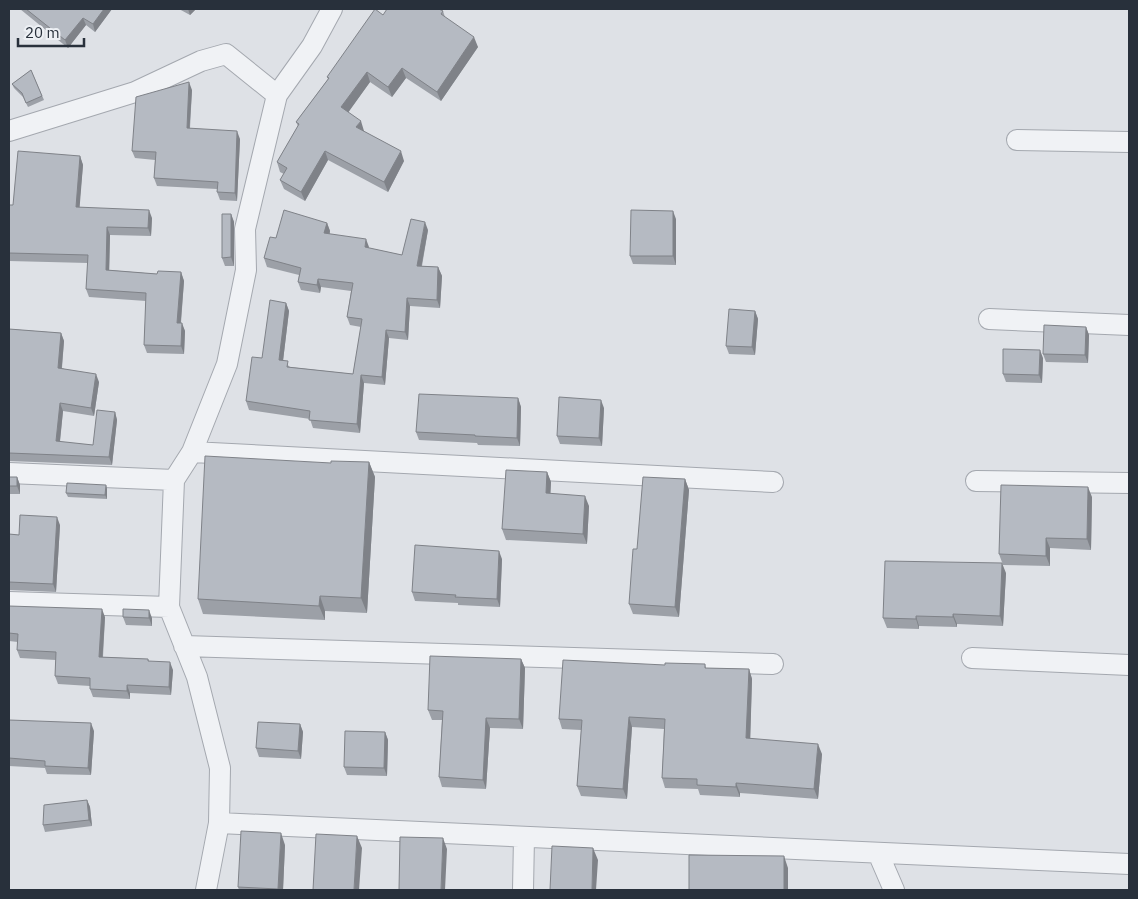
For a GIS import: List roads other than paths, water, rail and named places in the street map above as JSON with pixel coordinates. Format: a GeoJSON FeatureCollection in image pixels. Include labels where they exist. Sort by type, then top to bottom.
{"type":"FeatureCollection","features":[{"type":"Feature","properties":{"kind":"street"},"geometry":{"type":"LineString","coordinates":[[206,890],[219,823],[220,768],[197,677],[169,607],[174,480],[192,452],[227,364],[246,270],[245,229],[278,95],[312,46],[332,9]]}},
{"type":"Feature","properties":{"kind":"street"},"geometry":{"type":"LineString","coordinates":[[9,131],[135,92],[201,61],[226,54],[278,95]]}},
{"type":"Feature","properties":{"kind":"street"},"geometry":{"type":"LineString","coordinates":[[1017,140],[1129,142]]}},
{"type":"Feature","properties":{"kind":"street"},"geometry":{"type":"LineString","coordinates":[[990,319],[1129,325]]}},
{"type":"Feature","properties":{"kind":"street"},"geometry":{"type":"LineString","coordinates":[[192,452],[773,482]]}},
{"type":"Feature","properties":{"kind":"street"},"geometry":{"type":"LineString","coordinates":[[9,473],[174,480]]}},
{"type":"Feature","properties":{"kind":"street"},"geometry":{"type":"LineString","coordinates":[[976,481],[1129,482]]}},
{"type":"Feature","properties":{"kind":"street"},"geometry":{"type":"LineString","coordinates":[[9,602],[169,607]]}},
{"type":"Feature","properties":{"kind":"street"},"geometry":{"type":"LineString","coordinates":[[184,646],[773,664]]}},
{"type":"Feature","properties":{"kind":"street"},"geometry":{"type":"LineString","coordinates":[[972,658],[1129,665]]}},
{"type":"Feature","properties":{"kind":"street"},"geometry":{"type":"LineString","coordinates":[[219,823],[1129,864]]}},
{"type":"Feature","properties":{"kind":"street"},"geometry":{"type":"LineString","coordinates":[[523,890],[524,837]]}},
{"type":"Feature","properties":{"kind":"street"},"geometry":{"type":"LineString","coordinates":[[878,853],[894,890]]}}]}
